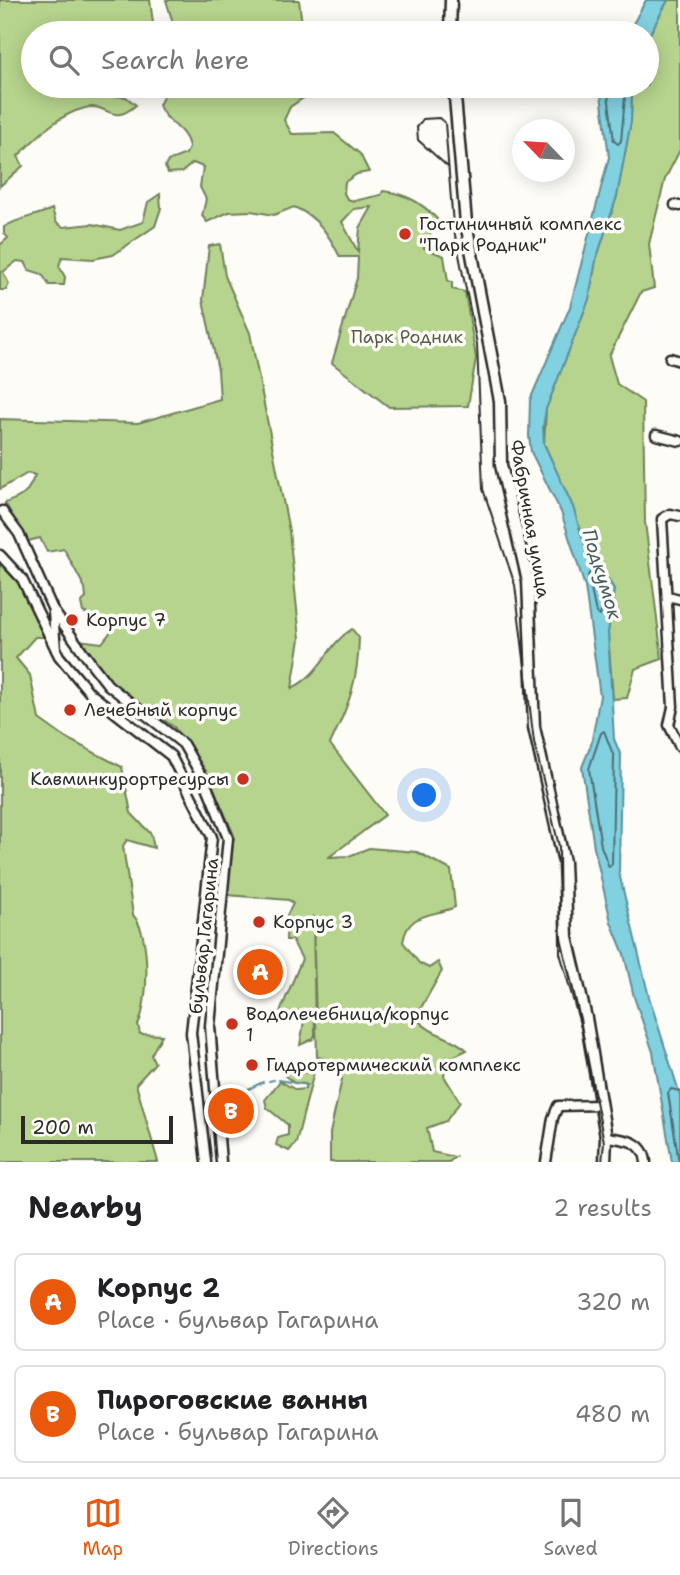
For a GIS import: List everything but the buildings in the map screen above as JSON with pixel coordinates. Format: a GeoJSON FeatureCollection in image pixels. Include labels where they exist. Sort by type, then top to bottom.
{"type":"FeatureCollection","features":[{"type":"Feature","properties":{"kind":"main road"},"geometry":{"type":"LineString","coordinates":[[450,21],[451,0]]}},
{"type":"Feature","properties":{"kind":"main road","name":"Фабричная улица"},"geometry":{"type":"LineString","coordinates":[[455,98],[466,223],[500,401],[501,465],[528,580],[534,727],[564,862],[571,958],[586,1018],[601,1105],[606,1137],[605,1162]]}},
{"type":"Feature","properties":{"kind":"street"},"geometry":{"type":"LineString","coordinates":[[670,358],[680,361]]}},
{"type":"Feature","properties":{"kind":"street"},"geometry":{"type":"LineString","coordinates":[[656,435],[680,441]]}},
{"type":"Feature","properties":{"kind":"street","name":"бульвар Гагарина"},"geometry":{"type":"LineString","coordinates":[[2,511],[19,534],[53,610],[108,685],[183,744],[206,784],[228,838],[211,1026],[221,1162]]}},
{"type":"Feature","properties":{"kind":"street"},"geometry":{"type":"LineString","coordinates":[[680,516],[670,514],[662,519],[675,672],[669,725],[680,747]]}},
{"type":"Feature","properties":{"kind":"street","name":"бульвар Гагарина"},"geometry":{"type":"LineString","coordinates":[[0,555],[22,579],[56,650],[95,698],[167,750],[212,837],[191,1033],[206,1162]]}},
{"type":"Feature","properties":{"kind":"street"},"geometry":{"type":"LineString","coordinates":[[667,596],[680,599]]}},
{"type":"Feature","properties":{"kind":"street","name":"бульвар Гагарина"},"geometry":{"type":"LineString","coordinates":[[53,610],[56,650]]}},
{"type":"Feature","properties":{"kind":"street"},"geometry":{"type":"LineString","coordinates":[[547,1162],[553,1118],[558,1106],[601,1105]]}},
{"type":"Feature","properties":{"kind":"street"},"geometry":{"type":"LineString","coordinates":[[606,1137],[638,1144],[645,1150],[646,1162]]}},
{"type":"Feature","properties":{"kind":"green space"},"geometry":{"type":"Polygon","coordinates":[[[0,0],[150,0],[153,21],[21,21],[21,98],[127,98],[136,105],[121,114],[93,107],[65,116],[18,156],[23,166],[0,186],[0,0]]]}},
{"type":"Feature","properties":{"kind":"green space"},"geometry":{"type":"Polygon","coordinates":[[[166,0],[299,0],[302,21],[172,21],[166,0]]]}},
{"type":"Feature","properties":{"kind":"green space"},"geometry":{"type":"Polygon","coordinates":[[[668,0],[680,0],[680,150],[665,179],[649,244],[654,288],[641,292],[609,356],[617,384],[643,402],[645,522],[662,659],[635,669],[627,698],[613,699],[608,633],[614,589],[584,543],[573,507],[544,444],[546,409],[589,299],[596,260],[617,196],[631,121],[632,98],[659,98],[659,21],[657,21],[668,0]]]}},
{"type":"Feature","properties":{"kind":"green space","name":"Парк Родник"},"geometry":{"type":"Polygon","coordinates":[[[162,98],[304,98],[290,107],[284,120],[292,134],[334,133],[360,154],[369,172],[357,174],[345,182],[344,193],[347,199],[354,201],[381,195],[383,191],[391,192],[413,200],[437,219],[424,248],[444,256],[452,289],[465,292],[476,358],[468,406],[389,407],[332,363],[357,278],[358,257],[340,257],[322,228],[310,216],[294,207],[274,215],[251,211],[229,212],[207,222],[202,216],[206,199],[200,187],[203,167],[193,163],[182,172],[168,173],[165,167],[168,161],[186,154],[189,148],[184,135],[159,105],[162,98]],[[372,207],[354,209],[342,222],[358,252],[360,228],[372,207]]]}},
{"type":"Feature","properties":{"kind":"green space"},"geometry":{"type":"Polygon","coordinates":[[[160,194],[161,208],[155,226],[113,255],[93,259],[62,257],[59,266],[65,277],[64,285],[49,285],[42,274],[29,270],[25,262],[17,261],[3,272],[9,284],[6,290],[0,290],[0,245],[8,238],[4,227],[52,209],[56,222],[63,227],[92,224],[120,230],[143,222],[148,202],[160,194]]]}},
{"type":"Feature","properties":{"kind":"green space"},"geometry":{"type":"Polygon","coordinates":[[[220,244],[225,276],[250,333],[289,531],[300,639],[292,688],[311,675],[336,643],[352,629],[359,638],[357,667],[351,692],[330,744],[385,815],[329,857],[349,856],[369,848],[417,852],[451,870],[455,907],[416,920],[410,925],[403,942],[419,963],[429,968],[438,962],[442,971],[422,1006],[418,1020],[467,1050],[448,1059],[444,1076],[460,1102],[446,1121],[427,1128],[432,1152],[455,1157],[449,1162],[330,1162],[330,1133],[342,1079],[327,1059],[317,1057],[313,915],[315,1035],[313,1039],[300,1045],[304,1021],[295,1015],[280,1012],[302,959],[292,940],[286,940],[287,915],[293,904],[289,900],[227,895],[234,835],[206,771],[174,727],[112,685],[78,640],[102,643],[112,630],[110,624],[83,612],[81,603],[86,598],[85,588],[64,549],[47,552],[40,538],[28,541],[5,503],[24,494],[35,475],[28,473],[0,489],[0,419],[138,423],[220,399],[218,370],[203,300],[209,246],[220,244]]]}},
{"type":"Feature","properties":{"kind":"green space"},"geometry":{"type":"Polygon","coordinates":[[[0,558],[19,579],[48,637],[35,637],[16,658],[30,675],[39,719],[64,737],[122,767],[131,813],[151,834],[154,848],[127,840],[123,846],[133,915],[139,924],[145,952],[146,985],[138,1025],[140,1034],[162,1035],[151,1055],[155,1063],[136,1084],[158,1162],[0,1162],[0,558]]]}},
{"type":"Feature","properties":{"kind":"green space"},"geometry":{"type":"Polygon","coordinates":[[[287,1069],[290,1073],[314,1072],[296,1143],[289,1151],[276,1145],[278,1138],[288,1135],[288,1125],[267,1108],[265,1100],[280,1081],[296,1090],[305,1089],[305,1084],[294,1083],[285,1076],[287,1069]]]}},
{"type":"Feature","properties":{"kind":"water"},"geometry":{"type":"Polygon","coordinates":[[[646,0],[668,0],[657,21],[635,21],[646,0]]]}},
{"type":"Feature","properties":{"kind":"water","name":"Подкумок"},"geometry":{"type":"Polygon","coordinates":[[[602,98],[632,98],[631,121],[617,196],[596,260],[589,299],[546,409],[544,444],[573,507],[584,543],[614,589],[608,633],[614,739],[621,756],[619,873],[649,997],[680,1095],[680,1162],[672,1162],[653,1052],[634,997],[624,954],[611,922],[594,847],[582,767],[591,745],[600,696],[585,587],[561,512],[531,452],[529,436],[530,400],[570,307],[609,157],[602,98]]]}},
{"type":"Feature","properties":{"kind":"waterway"},"geometry":{"type":"LineString","coordinates":[[269,1081],[274,1080]]}},
{"type":"Feature","properties":{"kind":"waterway"},"geometry":{"type":"LineString","coordinates":[[279,1080],[307,1085]]}},
{"type":"Feature","properties":{"kind":"waterway"},"geometry":{"type":"LineString","coordinates":[[240,1093],[263,1082]]}},
{"type":"Feature","properties":{"kind":"tram line"},"geometry":{"type":"LineString","coordinates":[[448,167],[418,140],[417,127],[423,119],[439,118],[445,123],[453,225],[477,344],[483,489],[515,585],[534,742],[559,846],[560,953],[583,1035],[604,1142],[602,1162]]}},
{"type":"Feature","properties":{"kind":"place","name":"Гостиничный комплекс \"Парк Родник\""},"geometry":{"type":"Point","coordinates":[405,234]}},
{"type":"Feature","properties":{"kind":"place","name":"Корпус 7"},"geometry":{"type":"Point","coordinates":[72,620]}},
{"type":"Feature","properties":{"kind":"place","name":"Лечебный корпус"},"geometry":{"type":"Point","coordinates":[70,710]}},
{"type":"Feature","properties":{"kind":"place","name":"Кавминкурортресурсы"},"geometry":{"type":"Point","coordinates":[243,779]}},
{"type":"Feature","properties":{"kind":"place","name":"Корпус 3"},"geometry":{"type":"Point","coordinates":[259,922]}},
{"type":"Feature","properties":{"kind":"place","name":"Корпус 2"},"geometry":{"type":"Point","coordinates":[260,972]}},
{"type":"Feature","properties":{"kind":"place","name":"Водолечебница/корпус 1"},"geometry":{"type":"Point","coordinates":[232,1024]}},
{"type":"Feature","properties":{"kind":"place","name":"Гидротермический комплекс"},"geometry":{"type":"Point","coordinates":[252,1065]}},
{"type":"Feature","properties":{"kind":"place","name":"Пироговские ванны"},"geometry":{"type":"Point","coordinates":[231,1111]}}]}
